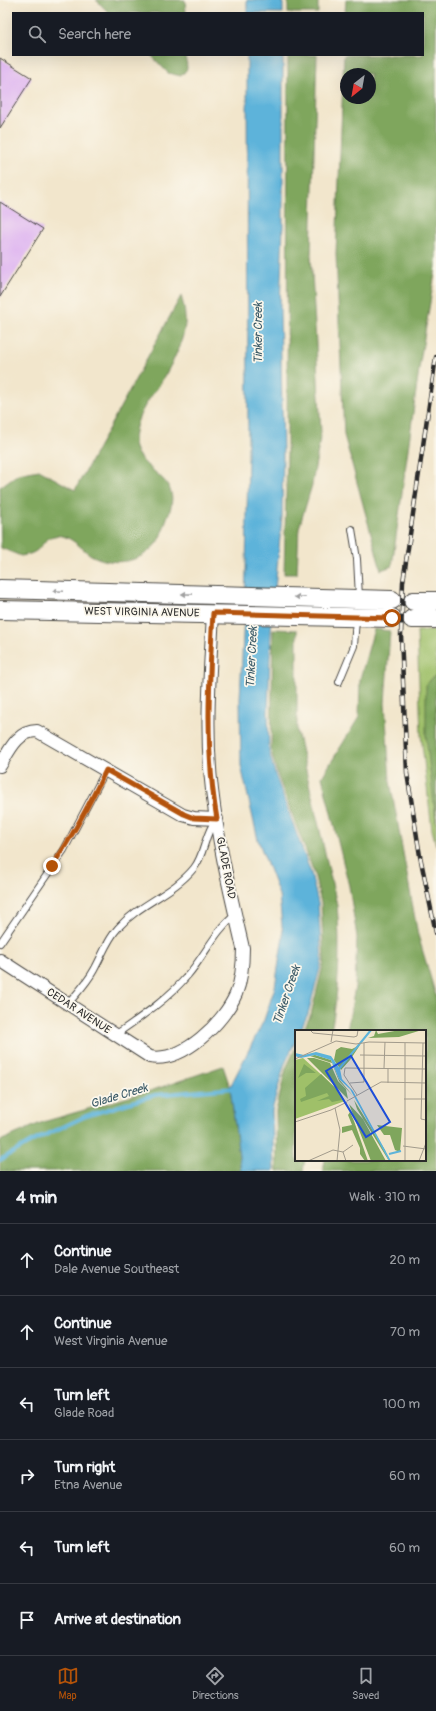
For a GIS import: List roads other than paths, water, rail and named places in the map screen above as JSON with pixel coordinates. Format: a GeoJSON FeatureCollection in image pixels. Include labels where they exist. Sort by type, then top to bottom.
{"type":"FeatureCollection","features":[{"type":"Feature","properties":{"kind":"main road","name":"WEST VIRGINIA AVENUE"},"geometry":{"type":"LineString","coordinates":[[0,589],[392,600]]}},
{"type":"Feature","properties":{"kind":"main road"},"geometry":{"type":"LineString","coordinates":[[413,601],[436,602]]}},
{"type":"Feature","properties":{"kind":"main road","name":"WEST VIRGINIA AVENUE"},"geometry":{"type":"LineString","coordinates":[[0,610],[219,613],[392,618]]}},
{"type":"Feature","properties":{"kind":"main road"},"geometry":{"type":"LineString","coordinates":[[412,619],[436,619]]}},
{"type":"Feature","properties":{"kind":"street","name":"GLADE ROAD"},"geometry":{"type":"LineString","coordinates":[[159,1059],[166,1058],[184,1049],[214,1026],[226,1011],[236,993],[241,975],[243,958],[224,867],[212,790],[208,704],[219,613]]}},
{"type":"Feature","properties":{"kind":"street"},"geometry":{"type":"LineString","coordinates":[[0,766],[23,734],[31,731],[42,733],[184,814],[194,818],[217,819]]}},
{"type":"Feature","properties":{"kind":"street","name":"CEDAR AVENUE"},"geometry":{"type":"LineString","coordinates":[[0,960],[143,1054],[159,1059]]}},
{"type":"Feature","properties":{"kind":"lane"},"geometry":{"type":"LineString","coordinates":[[352,529],[357,559],[359,599]]}},
{"type":"Feature","properties":{"kind":"lane"},"geometry":{"type":"LineString","coordinates":[[339,682],[354,646],[356,617]]}},
{"type":"Feature","properties":{"kind":"lane"},"geometry":{"type":"LineString","coordinates":[[0,943],[64,850],[106,770]]}},
{"type":"Feature","properties":{"kind":"lane"},"geometry":{"type":"LineString","coordinates":[[68,1004],[82,989],[119,927],[130,917],[175,888],[196,866],[208,832],[217,819]]}},
{"type":"Feature","properties":{"kind":"lane"},"geometry":{"type":"LineString","coordinates":[[115,1035],[138,1019],[177,987],[203,956],[224,924],[235,915]]}},
{"type":"Feature","properties":{"kind":"water"},"geometry":{"type":"Polygon","coordinates":[[[247,0],[283,0],[283,12],[247,12],[247,0]]]}},
{"type":"Feature","properties":{"kind":"water","name":"Tinker Creek"},"geometry":{"type":"Polygon","coordinates":[[[247,56],[283,56],[283,227],[280,307],[283,454],[282,517],[271,630],[268,712],[269,751],[276,777],[311,873],[318,903],[322,961],[308,1014],[300,1030],[295,1030],[295,1042],[284,1066],[272,1111],[274,1171],[241,1171],[230,1087],[264,1020],[275,987],[283,936],[279,895],[258,840],[241,766],[240,699],[246,571],[248,457],[247,56]]]}},
{"type":"Feature","properties":{"kind":"waterway","name":"Glade Creek"},"geometry":{"type":"LineString","coordinates":[[0,1160],[33,1141],[86,1116],[155,1095],[235,1088]]}},
{"type":"Feature","properties":{"kind":"railway"},"geometry":{"type":"LineString","coordinates":[[436,357],[403,582],[401,635],[407,773],[420,856],[436,933]]}}]}
